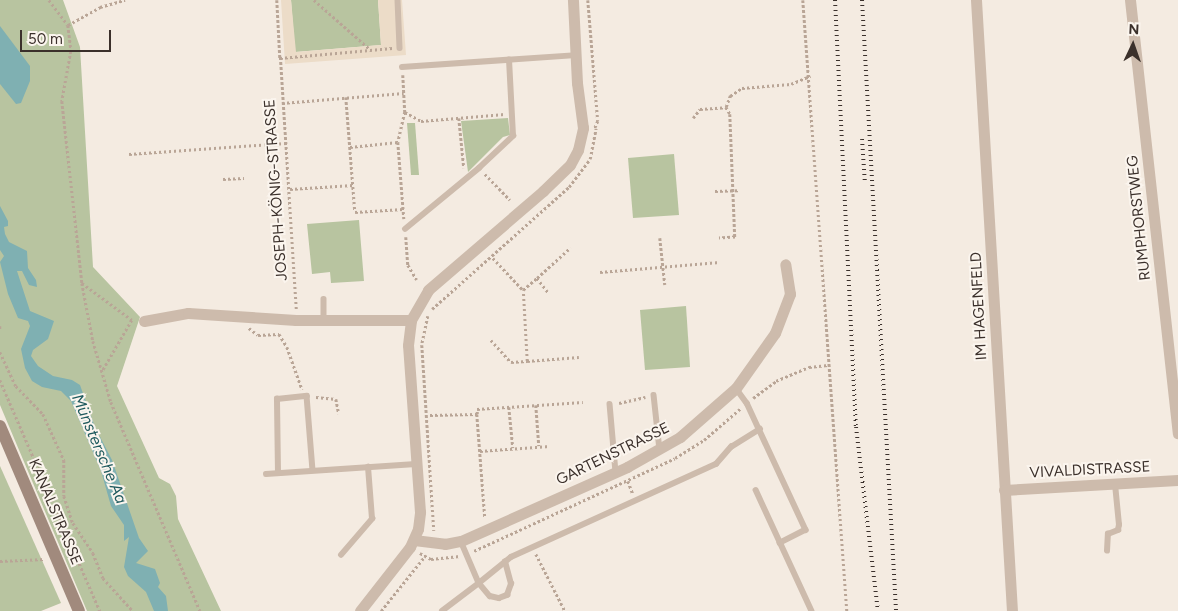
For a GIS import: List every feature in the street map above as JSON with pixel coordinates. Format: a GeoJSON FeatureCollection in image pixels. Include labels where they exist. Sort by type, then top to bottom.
{"type":"FeatureCollection","features":[{"type":"Feature","properties":{"kind":"main road","name":"KANALSTRASSE"},"geometry":{"type":"LineString","coordinates":[[0,426],[79,611]]}},
{"type":"Feature","properties":{"kind":"street"},"geometry":{"type":"LineString","coordinates":[[360,611],[414,540],[420,512],[408,346],[411,320],[428,290],[570,165],[578,150],[583,128],[573,0]]}},
{"type":"Feature","properties":{"kind":"street","name":"IM HAGENFELD"},"geometry":{"type":"LineString","coordinates":[[976,0],[1012,611]]}},
{"type":"Feature","properties":{"kind":"street","name":"RUMPHORSTWEG"},"geometry":{"type":"LineString","coordinates":[[1130,0],[1178,433]]}},
{"type":"Feature","properties":{"kind":"street","name":"GARTENSTRASSE"},"geometry":{"type":"LineString","coordinates":[[414,540],[445,544],[461,541],[616,472],[660,450],[699,423],[736,388],[775,333],[791,290],[784,264]]}},
{"type":"Feature","properties":{"kind":"street"},"geometry":{"type":"LineString","coordinates":[[144,321],[188,313],[245,318],[324,321],[411,320]]}},
{"type":"Feature","properties":{"kind":"street","name":"VIVALDISTRASSE"},"geometry":{"type":"LineString","coordinates":[[1004,490],[1178,480]]}},
{"type":"Feature","properties":{"kind":"lane"},"geometry":{"type":"LineString","coordinates":[[398,0],[400,48]]}},
{"type":"Feature","properties":{"kind":"lane"},"geometry":{"type":"LineString","coordinates":[[402,67],[576,55]]}},
{"type":"Feature","properties":{"kind":"lane"},"geometry":{"type":"LineString","coordinates":[[405,228],[479,168],[513,136],[514,113],[509,60]]}},
{"type":"Feature","properties":{"kind":"lane"},"geometry":{"type":"LineString","coordinates":[[324,299],[324,321]]}},
{"type":"Feature","properties":{"kind":"lane"},"geometry":{"type":"LineString","coordinates":[[736,388],[747,403],[760,429],[806,530],[780,543]]}},
{"type":"Feature","properties":{"kind":"lane"},"geometry":{"type":"LineString","coordinates":[[654,395],[660,450]]}},
{"type":"Feature","properties":{"kind":"lane"},"geometry":{"type":"LineString","coordinates":[[278,473],[276,399],[307,396],[313,470]]}},
{"type":"Feature","properties":{"kind":"lane"},"geometry":{"type":"LineString","coordinates":[[610,404],[616,472]]}},
{"type":"Feature","properties":{"kind":"lane"},"geometry":{"type":"LineString","coordinates":[[442,611],[505,562],[716,464],[731,447],[760,429]]}},
{"type":"Feature","properties":{"kind":"lane"},"geometry":{"type":"LineString","coordinates":[[266,474],[416,464]]}},
{"type":"Feature","properties":{"kind":"lane"},"geometry":{"type":"LineString","coordinates":[[341,555],[372,519],[368,467]]}},
{"type":"Feature","properties":{"kind":"lane"},"geometry":{"type":"LineString","coordinates":[[1107,551],[1108,534],[1118,530],[1119,525],[1116,484]]}},
{"type":"Feature","properties":{"kind":"lane"},"geometry":{"type":"LineString","coordinates":[[756,490],[812,611]]}},
{"type":"Feature","properties":{"kind":"lane"},"geometry":{"type":"LineString","coordinates":[[461,541],[479,583],[490,596],[499,598],[507,595],[510,584],[505,562]]}},
{"type":"Feature","properties":{"kind":"path"},"geometry":{"type":"LineString","coordinates":[[49,0],[68,25],[70,51],[62,101],[82,284],[102,373],[111,402],[200,611]]}},
{"type":"Feature","properties":{"kind":"path"},"geometry":{"type":"LineString","coordinates":[[68,25],[100,7],[125,0]]}},
{"type":"Feature","properties":{"kind":"path","name":"JOSEPH-KÖNIG-STRASSE"},"geometry":{"type":"LineString","coordinates":[[278,0],[282,102],[290,189],[296,320]]}},
{"type":"Feature","properties":{"kind":"path"},"geometry":{"type":"LineString","coordinates":[[314,0],[371,50]]}},
{"type":"Feature","properties":{"kind":"path"},"geometry":{"type":"LineString","coordinates":[[588,0],[598,121],[596,128]]}},
{"type":"Feature","properties":{"kind":"path"},"geometry":{"type":"LineString","coordinates":[[803,0],[810,76],[828,365],[848,611]]}},
{"type":"Feature","properties":{"kind":"path"},"geometry":{"type":"LineString","coordinates":[[280,58],[400,48]]}},
{"type":"Feature","properties":{"kind":"path"},"geometry":{"type":"LineString","coordinates":[[402,67],[405,112],[398,142],[408,265],[417,280]]}},
{"type":"Feature","properties":{"kind":"path"},"geometry":{"type":"LineString","coordinates":[[719,238],[735,237],[730,114],[726,107],[730,96],[742,88],[792,84],[810,76]]}},
{"type":"Feature","properties":{"kind":"path"},"geometry":{"type":"LineString","coordinates":[[282,102],[404,93]]}},
{"type":"Feature","properties":{"kind":"path"},"geometry":{"type":"LineString","coordinates":[[346,97],[354,212],[404,208]]}},
{"type":"Feature","properties":{"kind":"path"},"geometry":{"type":"LineString","coordinates":[[693,118],[700,108],[726,107]]}},
{"type":"Feature","properties":{"kind":"path"},"geometry":{"type":"LineString","coordinates":[[405,112],[421,121],[514,113]]}},
{"type":"Feature","properties":{"kind":"path"},"geometry":{"type":"LineString","coordinates":[[459,118],[465,179]]}},
{"type":"Feature","properties":{"kind":"path"},"geometry":{"type":"LineString","coordinates":[[350,147],[398,142]]}},
{"type":"Feature","properties":{"kind":"path"},"geometry":{"type":"LineString","coordinates":[[129,154],[287,143]]}},
{"type":"Feature","properties":{"kind":"path"},"geometry":{"type":"LineString","coordinates":[[479,168],[510,200]]}},
{"type":"Feature","properties":{"kind":"path"},"geometry":{"type":"LineString","coordinates":[[223,179],[244,178]]}},
{"type":"Feature","properties":{"kind":"path"},"geometry":{"type":"LineString","coordinates":[[290,189],[352,185]]}},
{"type":"Feature","properties":{"kind":"path"},"geometry":{"type":"LineString","coordinates":[[715,191],[738,190]]}},
{"type":"Feature","properties":{"kind":"path"},"geometry":{"type":"LineString","coordinates":[[434,531],[422,345],[426,320],[441,298],[548,206]]}},
{"type":"Feature","properties":{"kind":"path"},"geometry":{"type":"LineString","coordinates":[[660,238],[665,285]]}},
{"type":"Feature","properties":{"kind":"path"},"geometry":{"type":"LineString","coordinates":[[523,290],[570,248]]}},
{"type":"Feature","properties":{"kind":"path"},"geometry":{"type":"LineString","coordinates":[[494,258],[523,290],[527,361]]}},
{"type":"Feature","properties":{"kind":"path"},"geometry":{"type":"LineString","coordinates":[[600,272],[720,262]]}},
{"type":"Feature","properties":{"kind":"path"},"geometry":{"type":"LineString","coordinates":[[537,278],[548,292]]}},
{"type":"Feature","properties":{"kind":"path"},"geometry":{"type":"LineString","coordinates":[[82,284],[132,320],[102,373]]}},
{"type":"Feature","properties":{"kind":"path"},"geometry":{"type":"LineString","coordinates":[[245,318],[250,330],[258,335],[279,334],[307,396],[336,399],[339,414]]}},
{"type":"Feature","properties":{"kind":"path"},"geometry":{"type":"LineString","coordinates":[[491,340],[511,362],[579,357]]}},
{"type":"Feature","properties":{"kind":"path"},"geometry":{"type":"LineString","coordinates":[[0,352],[16,386],[39,409],[62,454],[67,466],[64,496],[73,523],[93,553],[103,578],[133,611]]}},
{"type":"Feature","properties":{"kind":"path"},"geometry":{"type":"LineString","coordinates":[[747,403],[776,382],[809,367],[828,365]]}},
{"type":"Feature","properties":{"kind":"path"},"geometry":{"type":"LineString","coordinates":[[0,380],[64,533],[100,611]]}},
{"type":"Feature","properties":{"kind":"path"},"geometry":{"type":"LineString","coordinates":[[610,404],[654,395]]}},
{"type":"Feature","properties":{"kind":"path"},"geometry":{"type":"LineString","coordinates":[[485,520],[477,410],[583,402]]}},
{"type":"Feature","properties":{"kind":"path"},"geometry":{"type":"LineString","coordinates":[[536,405],[539,447]]}},
{"type":"Feature","properties":{"kind":"path"},"geometry":{"type":"LineString","coordinates":[[509,407],[513,449]]}},
{"type":"Feature","properties":{"kind":"path"},"geometry":{"type":"LineString","coordinates":[[430,415],[477,414]]}},
{"type":"Feature","properties":{"kind":"path"},"geometry":{"type":"LineString","coordinates":[[480,451],[550,446]]}},
{"type":"Feature","properties":{"kind":"path"},"geometry":{"type":"LineString","coordinates":[[61,538],[64,533]]}},
{"type":"Feature","properties":{"kind":"path"},"geometry":{"type":"LineString","coordinates":[[533,548],[565,611]]}},
{"type":"Feature","properties":{"kind":"path"},"geometry":{"type":"LineString","coordinates":[[0,561],[46,559],[56,556]]}},
{"type":"Feature","properties":{"kind":"path"},"geometry":{"type":"LineString","coordinates":[[381,611],[425,556]]}},
{"type":"Feature","properties":{"kind":"green space"},"geometry":{"type":"Polygon","coordinates":[[[0,0],[63,0],[80,47],[93,267],[140,317],[117,386],[159,478],[170,484],[176,496],[178,519],[221,611],[87,611],[0,405],[0,0]]]}},
{"type":"Feature","properties":{"kind":"green space"},"geometry":{"type":"Polygon","coordinates":[[[291,0],[378,0],[381,45],[295,52],[291,0]]]}},
{"type":"Feature","properties":{"kind":"green space"},"geometry":{"type":"Polygon","coordinates":[[[508,118],[510,135],[503,137],[468,172],[461,121],[508,118]]]}},
{"type":"Feature","properties":{"kind":"green space"},"geometry":{"type":"Polygon","coordinates":[[[407,123],[415,123],[419,175],[411,175],[407,123]]]}},
{"type":"Feature","properties":{"kind":"green space"},"geometry":{"type":"Polygon","coordinates":[[[674,154],[679,215],[633,218],[628,158],[674,154]]]}},
{"type":"Feature","properties":{"kind":"green space"},"geometry":{"type":"Polygon","coordinates":[[[359,220],[364,281],[331,283],[330,272],[312,274],[307,224],[359,220]]]}},
{"type":"Feature","properties":{"kind":"green space"},"geometry":{"type":"Polygon","coordinates":[[[686,306],[690,367],[645,370],[640,310],[686,306]]]}},
{"type":"Feature","properties":{"kind":"green space"},"geometry":{"type":"Polygon","coordinates":[[[0,466],[61,603],[41,611],[0,611],[0,466]]]}},
{"type":"Feature","properties":{"kind":"shaded area"},"geometry":{"type":"Polygon","coordinates":[[[281,0],[291,0],[296,52],[381,45],[378,0],[402,0],[406,55],[285,64],[281,0]]]}},
{"type":"Feature","properties":{"kind":"water"},"geometry":{"type":"Polygon","coordinates":[[[0,26],[30,66],[30,81],[21,103],[16,104],[0,84],[0,26]]]}},
{"type":"Feature","properties":{"kind":"water","name":"Münstersche Aa"},"geometry":{"type":"Polygon","coordinates":[[[0,206],[8,221],[8,226],[4,227],[5,234],[9,242],[27,251],[28,268],[36,280],[37,287],[29,285],[22,271],[17,271],[30,311],[54,321],[48,339],[33,350],[31,356],[38,366],[53,376],[72,380],[80,385],[95,427],[112,460],[139,538],[148,551],[136,563],[155,569],[160,583],[158,587],[166,596],[168,611],[154,611],[146,592],[128,576],[124,567],[129,537],[124,541],[124,525],[111,506],[101,471],[71,401],[61,391],[42,387],[32,381],[25,368],[21,349],[30,326],[28,321],[18,318],[8,294],[0,262],[4,256],[0,250],[0,206]]]}},
{"type":"Feature","properties":{"kind":"railway"},"geometry":{"type":"LineString","coordinates":[[835,0],[856,427],[878,611]]}},
{"type":"Feature","properties":{"kind":"railway"},"geometry":{"type":"LineString","coordinates":[[862,0],[896,611]]}},
{"type":"Feature","properties":{"kind":"railway"},"geometry":{"type":"LineString","coordinates":[[862,139],[865,184]]}}]}
